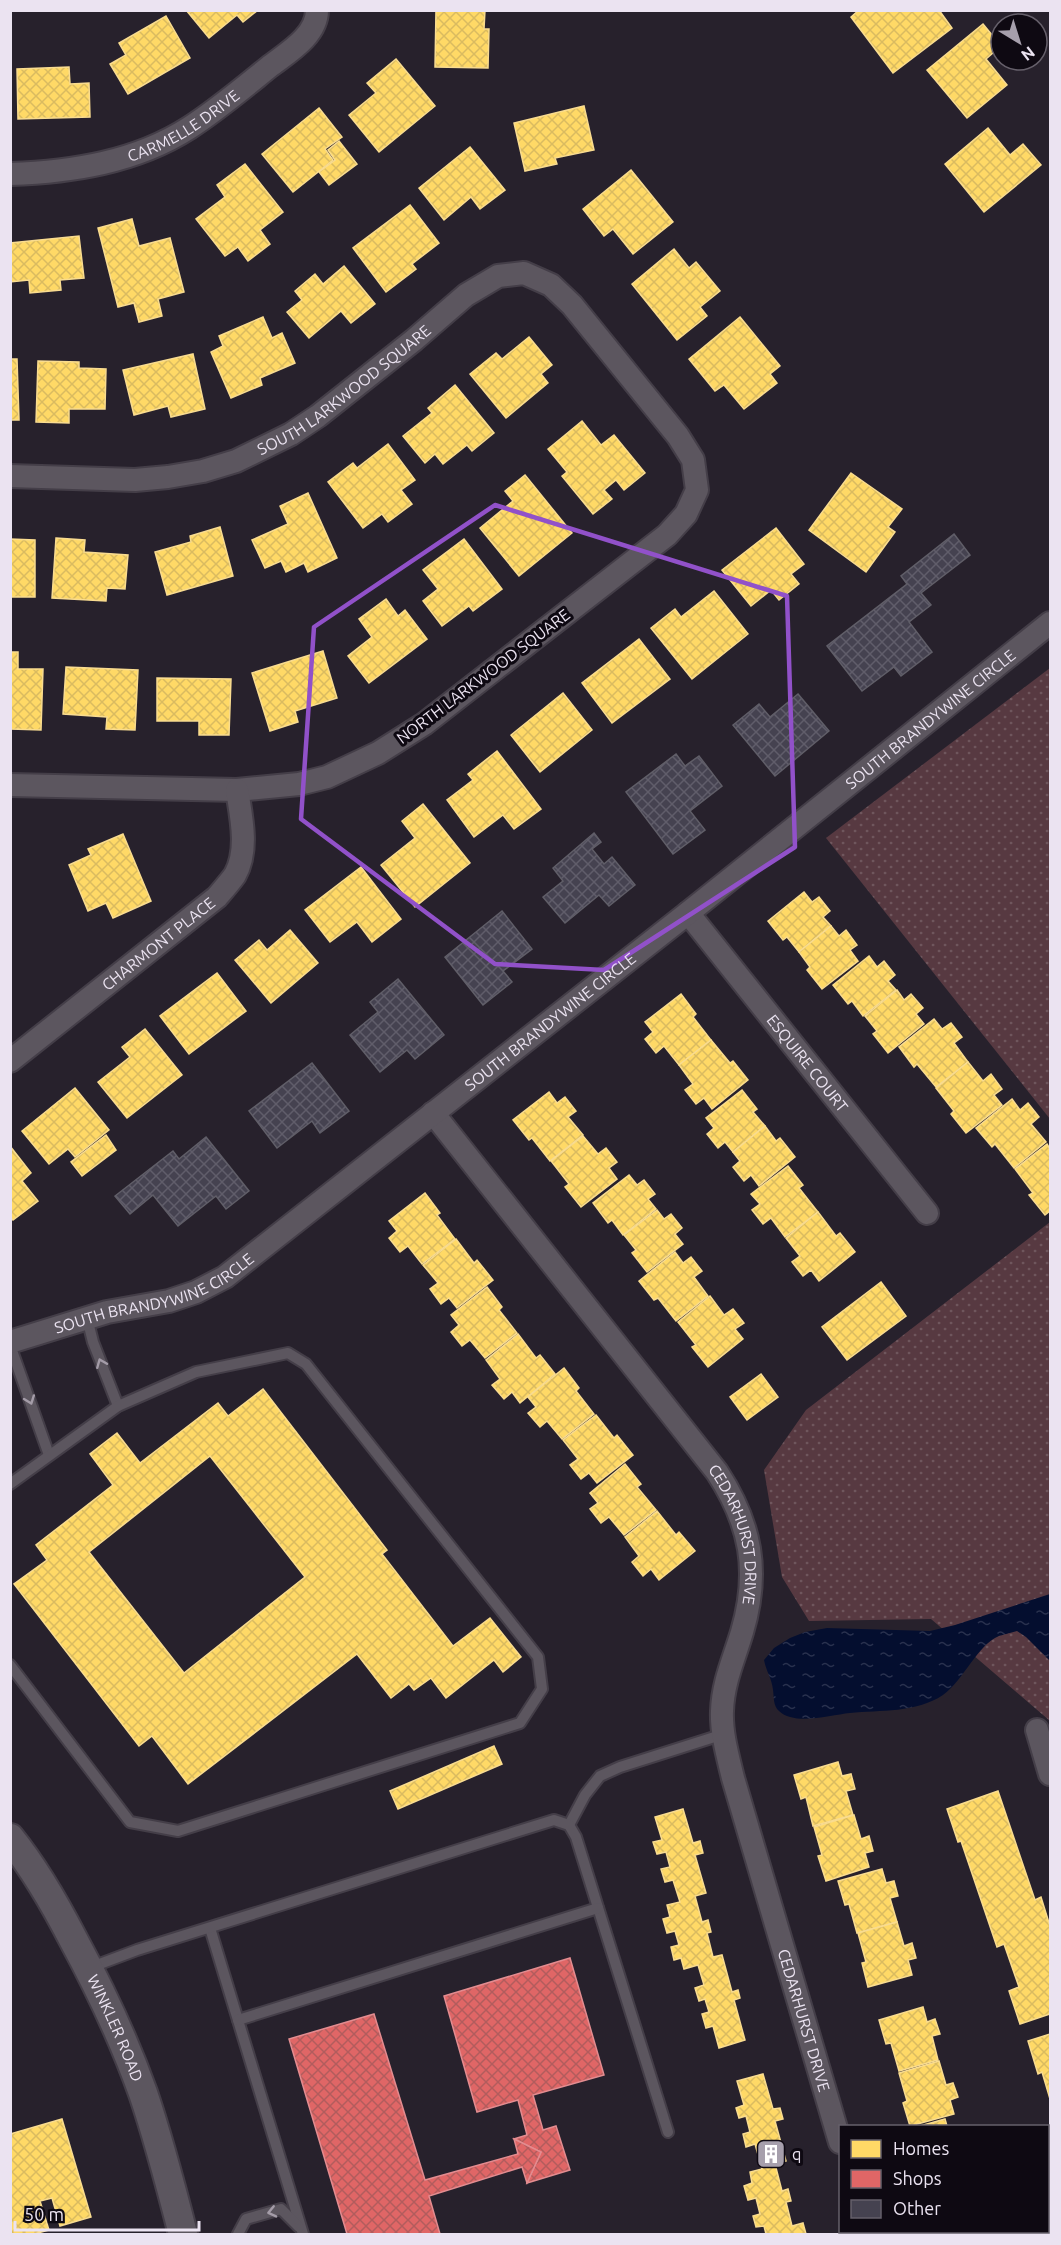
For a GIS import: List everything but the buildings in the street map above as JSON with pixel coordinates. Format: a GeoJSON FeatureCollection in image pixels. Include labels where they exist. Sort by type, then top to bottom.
{"type":"FeatureCollection","features":[{"type":"Feature","properties":{"kind":"street","name":"CARMELLE DRIVE"},"geometry":{"type":"LineString","coordinates":[[10,174],[79,169],[132,155],[164,142],[188,129],[300,43],[317,20],[317,10]]}},
{"type":"Feature","properties":{"kind":"street","name":"SOUTH LARKWOOD SQUARE"},"geometry":{"type":"LineString","coordinates":[[10,476],[135,480],[203,471],[236,461],[291,434],[318,416],[414,340],[466,295],[498,276],[524,273],[551,285],[572,305],[623,368]]}},
{"type":"Feature","properties":{"kind":"street","name":"NORTH LARKWOOD SQUARE"},"geometry":{"type":"LineString","coordinates":[[10,785],[237,790],[299,784],[344,770],[378,753],[443,709],[667,535],[686,514],[697,490],[693,460],[678,436],[623,368]]}},
{"type":"Feature","properties":{"kind":"street","name":"SOUTH BRANDYWINE CIRCLE"},"geometry":{"type":"LineString","coordinates":[[10,1344],[107,1312],[169,1301],[196,1292],[225,1277],[688,913],[1050,623]]}},
{"type":"Feature","properties":{"kind":"street","name":"CHARMONT PLACE"},"geometry":{"type":"LineString","coordinates":[[10,1061],[217,897],[236,873],[243,848],[242,820],[237,790]]}},
{"type":"Feature","properties":{"kind":"street","name":"ESQUIRE COURT"},"geometry":{"type":"LineString","coordinates":[[688,913],[927,1213]]}},
{"type":"Feature","properties":{"kind":"street","name":"CEDARHURST DRIVE"},"geometry":{"type":"LineString","coordinates":[[433,1113],[717,1472],[731,1494],[742,1519],[749,1545],[752,1578],[748,1609],[725,1685],[722,1713],[724,1734],[733,1778],[839,2139]]}},
{"type":"Feature","properties":{"kind":"street"},"geometry":{"type":"LineString","coordinates":[[1037,1731],[1050,1774]]}},
{"type":"Feature","properties":{"kind":"street","name":"WINKLER ROAD"},"geometry":{"type":"LineString","coordinates":[[10,1838],[51,1897],[121,2034],[162,2153],[183,2235]]}},
{"type":"Feature","properties":{"kind":"lane"},"geometry":{"type":"LineString","coordinates":[[87,1318],[93,1342],[118,1406]]}},
{"type":"Feature","properties":{"kind":"lane"},"geometry":{"type":"LineString","coordinates":[[10,1344],[49,1455]]}},
{"type":"Feature","properties":{"kind":"lane"},"geometry":{"type":"LineString","coordinates":[[10,1484],[118,1406],[196,1372],[288,1353],[306,1364],[538,1657],[542,1689],[520,1723],[178,1831],[130,1821],[10,1665]]}},
{"type":"Feature","properties":{"kind":"lane"},"geometry":{"type":"LineString","coordinates":[[569,1825],[585,1795],[600,1776],[620,1767],[724,1734]]}},
{"type":"Feature","properties":{"kind":"lane"},"geometry":{"type":"LineString","coordinates":[[89,1968],[554,1820],[569,1825],[576,1838],[668,2132]]}},
{"type":"Feature","properties":{"kind":"lane"},"geometry":{"type":"LineString","coordinates":[[238,2020],[598,1908]]}},
{"type":"Feature","properties":{"kind":"lane"},"geometry":{"type":"LineString","coordinates":[[210,1928],[301,2232]]}},
{"type":"Feature","properties":{"kind":"lane"},"geometry":{"type":"LineString","coordinates":[[238,2235],[246,2219],[281,2209],[301,2232]]}},
{"type":"Feature","properties":{"kind":"highlighted area"},"geometry":{"type":"Polygon","coordinates":[[[495,505],[787,596],[795,847],[604,970],[495,964],[301,819],[314,627],[495,505]]]}},
{"type":"Feature","properties":{"kind":"shaded area"},"geometry":{"type":"Polygon","coordinates":[[[1050,668],[1050,1119],[826,838],[1050,668]]]}},
{"type":"Feature","properties":{"kind":"shaded area"},"geometry":{"type":"Polygon","coordinates":[[[1050,1222],[1050,1721],[931,1619],[809,1621],[782,1577],[764,1470],[806,1410],[1050,1222]]]}},
{"type":"Feature","properties":{"kind":"water"},"geometry":{"type":"Polygon","coordinates":[[[1050,1594],[1050,1661],[1017,1631],[991,1641],[951,1689],[933,1701],[921,1705],[898,1710],[803,1719],[786,1715],[776,1707],[764,1660],[774,1648],[790,1638],[805,1632],[827,1628],[930,1631],[1050,1594]]]}},
{"type":"Feature","properties":{"kind":"place","name":"q"},"geometry":{"type":"Point","coordinates":[771,2154]}}]}
